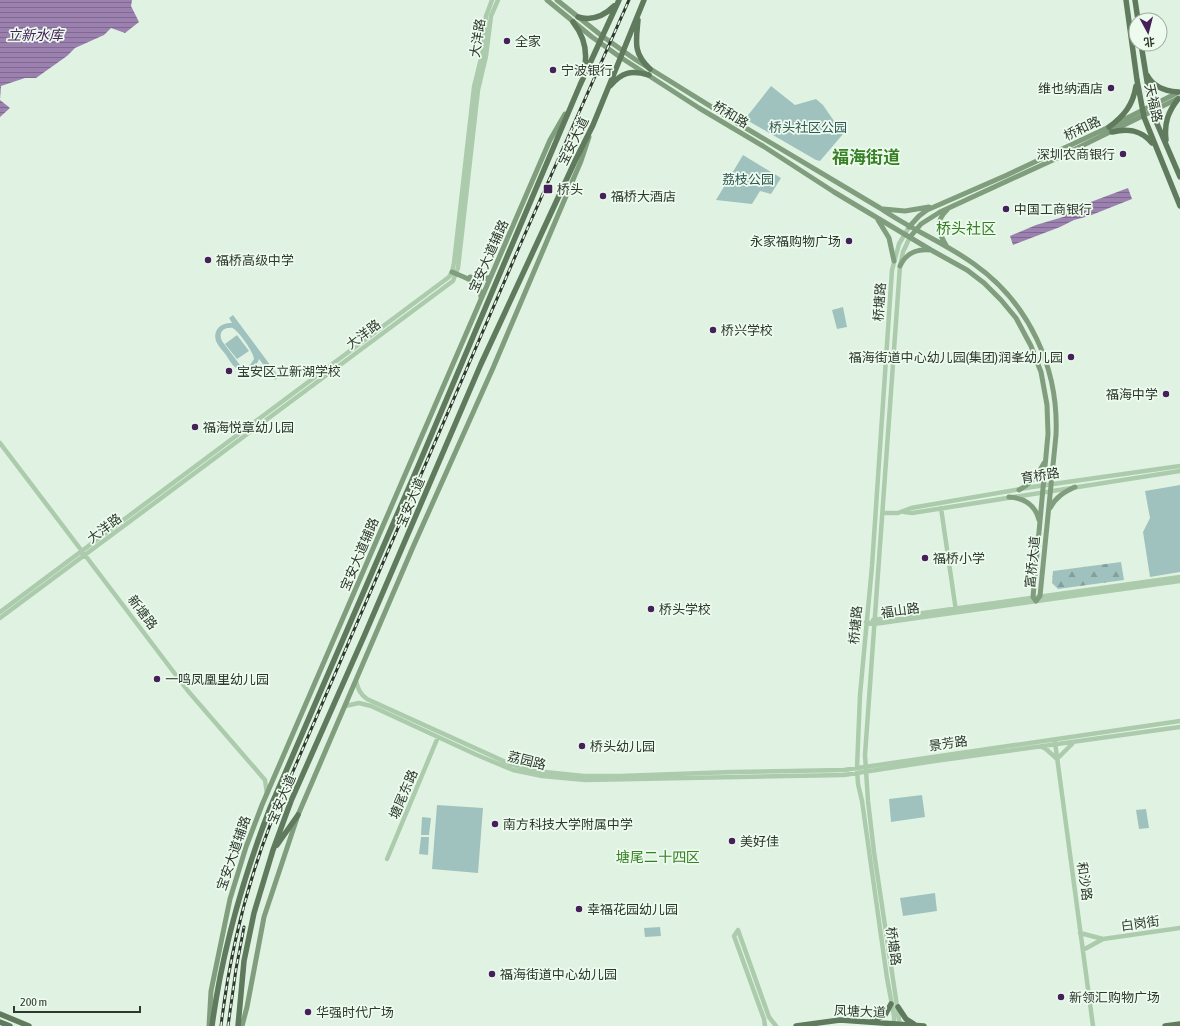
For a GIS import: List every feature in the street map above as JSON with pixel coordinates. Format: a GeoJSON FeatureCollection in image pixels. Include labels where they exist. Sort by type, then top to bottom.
{"type":"FeatureCollection","features":[{"type":"Feature","properties":{"kind":"main road","name":"桥和路"},"geometry":{"type":"LineString","coordinates":[[547,0],[599,43],[698,108],[876,218],[910,237]]}},
{"type":"Feature","properties":{"kind":"main road","name":"桥和路"},"geometry":{"type":"LineString","coordinates":[[557,0],[602,36],[650,69],[915,230],[926,220],[1179,95]]}},
{"type":"Feature","properties":{"kind":"main road","name":"天福路"},"geometry":{"type":"LineString","coordinates":[[1126,0],[1143,114],[1180,206]]}},
{"type":"Feature","properties":{"kind":"main road"},"geometry":{"type":"LineString","coordinates":[[1135,0],[1137,12]]}},
{"type":"Feature","properties":{"kind":"main road","name":"宝安大道"},"geometry":{"type":"LineString","coordinates":[[238,1026],[240,997],[247,945],[256,905],[273,850],[291,801],[365,634],[481,364],[593,125],[644,1]]}},
{"type":"Feature","properties":{"kind":"main road"},"geometry":{"type":"LineString","coordinates":[[578,17],[589,19],[599,16],[612,9],[618,2]]}},
{"type":"Feature","properties":{"kind":"main road","name":"宝安大道"},"geometry":{"type":"LineString","coordinates":[[211,1026],[236,908],[254,850],[270,808],[419,464],[580,85],[618,2]]}},
{"type":"Feature","properties":{"kind":"main road"},"geometry":{"type":"LineString","coordinates":[[639,13],[636,39],[638,53],[642,62],[650,69]]}},
{"type":"Feature","properties":{"kind":"main road"},"geometry":{"type":"LineString","coordinates":[[573,22],[581,36],[585,52],[585,66],[580,85]]}},
{"type":"Feature","properties":{"kind":"main road","name":"天福路"},"geometry":{"type":"LineString","coordinates":[[1142,52],[1151,109],[1180,177]]}},
{"type":"Feature","properties":{"kind":"main road"},"geometry":{"type":"LineString","coordinates":[[1145,70],[1149,78],[1160,88],[1179,95],[1166,118],[1166,144]]}},
{"type":"Feature","properties":{"kind":"main road"},"geometry":{"type":"LineString","coordinates":[[607,90],[617,79],[626,74],[635,72],[649,75]]}},
{"type":"Feature","properties":{"kind":"main road"},"geometry":{"type":"LineString","coordinates":[[1111,129],[1131,105],[1137,80]]}},
{"type":"Feature","properties":{"kind":"main road","name":"宝安大道辅路"},"geometry":{"type":"LineString","coordinates":[[211,1026],[211,991],[230,899],[246,847],[266,794],[550,140],[572,104]]}},
{"type":"Feature","properties":{"kind":"main road"},"geometry":{"type":"LineString","coordinates":[[242,1026],[248,1008],[264,917],[298,815],[413,547],[493,368],[581,161],[593,125]]}},
{"type":"Feature","properties":{"kind":"main road"},"geometry":{"type":"LineString","coordinates":[[1111,129],[1136,131],[1146,136],[1155,146]]}},
{"type":"Feature","properties":{"kind":"main road","name":"桥和路"},"geometry":{"type":"LineString","coordinates":[[909,227],[919,216],[938,205],[1111,129]]}},
{"type":"Feature","properties":{"kind":"main road"},"geometry":{"type":"LineString","coordinates":[[855,205],[861,197]]}},
{"type":"Feature","properties":{"kind":"main road"},"geometry":{"type":"LineString","coordinates":[[880,208],[905,211],[938,205]]}},
{"type":"Feature","properties":{"kind":"main road"},"geometry":{"type":"LineString","coordinates":[[947,248],[938,226],[941,217],[950,208]]}},
{"type":"Feature","properties":{"kind":"main road"},"geometry":{"type":"LineString","coordinates":[[876,218],[889,238],[894,261]]}},
{"type":"Feature","properties":{"kind":"main road","name":"桥塘路"},"geometry":{"type":"LineString","coordinates":[[910,237],[915,230]]}},
{"type":"Feature","properties":{"kind":"main road","name":"富桥大道"},"geometry":{"type":"LineString","coordinates":[[915,230],[983,270],[1008,296],[1023,315],[1039,342],[1049,368],[1054,393],[1056,435],[1040,596],[1034,600]]}},
{"type":"Feature","properties":{"kind":"main road","name":"富桥大道"},"geometry":{"type":"LineString","coordinates":[[910,237],[958,264],[984,283],[1002,300],[1016,318],[1032,346],[1041,372],[1046,395],[1048,434],[1039,526],[1034,600]]}},
{"type":"Feature","properties":{"kind":"main road"},"geometry":{"type":"LineString","coordinates":[[900,266],[904,258],[911,252],[931,250]]}},
{"type":"Feature","properties":{"kind":"main road"},"geometry":{"type":"LineString","coordinates":[[958,264],[962,257]]}},
{"type":"Feature","properties":{"kind":"main road"},"geometry":{"type":"LineString","coordinates":[[455,272],[479,280],[484,280],[490,277]]}},
{"type":"Feature","properties":{"kind":"main road"},"geometry":{"type":"LineString","coordinates":[[455,272],[476,283],[480,288],[482,298]]}},
{"type":"Feature","properties":{"kind":"main road"},"geometry":{"type":"LineString","coordinates":[[1019,490],[1029,484],[1037,475],[1046,458]]}},
{"type":"Feature","properties":{"kind":"main road"},"geometry":{"type":"LineString","coordinates":[[1048,512],[1057,498],[1075,487]]}},
{"type":"Feature","properties":{"kind":"main road"},"geometry":{"type":"LineString","coordinates":[[1009,497],[1024,500],[1032,506],[1039,518],[1039,526]]}},
{"type":"Feature","properties":{"kind":"main road"},"geometry":{"type":"LineString","coordinates":[[273,850],[298,815]]}},
{"type":"Feature","properties":{"kind":"main road"},"geometry":{"type":"LineString","coordinates":[[870,1022],[885,1015],[891,1004]]}},
{"type":"Feature","properties":{"kind":"main road"},"geometry":{"type":"LineString","coordinates":[[898,1007],[906,1019],[918,1026]]}},
{"type":"Feature","properties":{"kind":"main road"},"geometry":{"type":"LineString","coordinates":[[0,1014],[29,1026]]}},
{"type":"Feature","properties":{"kind":"main road","name":"凤塘大道"},"geometry":{"type":"LineString","coordinates":[[796,1026],[840,1020],[924,1026]]}},
{"type":"Feature","properties":{"kind":"main road"},"geometry":{"type":"LineString","coordinates":[[0,1022],[10,1026]]}},
{"type":"Feature","properties":{"kind":"main road"},"geometry":{"type":"LineString","coordinates":[[1165,1026],[1180,1024]]}},
{"type":"Feature","properties":{"kind":"street","name":"大洋路"},"geometry":{"type":"LineString","coordinates":[[455,272],[474,87],[483,50],[486,16],[492,0]]}},
{"type":"Feature","properties":{"kind":"street","name":"大洋路"},"geometry":{"type":"LineString","coordinates":[[0,618],[84,553],[450,283],[455,272],[478,90],[486,56],[492,16],[498,0]]}},
{"type":"Feature","properties":{"kind":"street","name":"桥塘路"},"geometry":{"type":"LineString","coordinates":[[897,1025],[891,1004],[857,770],[860,695],[872,566],[892,278],[894,261],[904,234],[909,227]]}},
{"type":"Feature","properties":{"kind":"street","name":"桥塘路"},"geometry":{"type":"LineString","coordinates":[[897,1025],[898,1007],[874,852],[865,769],[874,622],[900,266],[903,252],[910,237]]}},
{"type":"Feature","properties":{"kind":"street"},"geometry":{"type":"LineString","coordinates":[[1048,434],[1056,435]]}},
{"type":"Feature","properties":{"kind":"street","name":"新塘路"},"geometry":{"type":"LineString","coordinates":[[0,443],[188,691],[265,780],[266,794]]}},
{"type":"Feature","properties":{"kind":"street","name":"育桥路"},"geometry":{"type":"LineString","coordinates":[[904,512],[911,508],[1043,486],[1180,466]]}},
{"type":"Feature","properties":{"kind":"street","name":"育桥路"},"geometry":{"type":"LineString","coordinates":[[883,512],[912,513],[1180,471]]}},
{"type":"Feature","properties":{"kind":"street"},"geometry":{"type":"LineString","coordinates":[[941,508],[956,610]]}},
{"type":"Feature","properties":{"kind":"street","name":"大洋路"},"geometry":{"type":"LineString","coordinates":[[0,612],[84,553]]}},
{"type":"Feature","properties":{"kind":"street"},"geometry":{"type":"LineString","coordinates":[[1040,596],[1180,577]]}},
{"type":"Feature","properties":{"kind":"street","name":"福山路"},"geometry":{"type":"LineString","coordinates":[[866,622],[1180,581]]}},
{"type":"Feature","properties":{"kind":"street","name":"荔园路"},"geometry":{"type":"LineString","coordinates":[[356,681],[362,696],[372,702],[493,757],[524,768],[584,776],[717,775]]}},
{"type":"Feature","properties":{"kind":"street","name":"荔园路"},"geometry":{"type":"LineString","coordinates":[[345,706],[354,703],[365,704],[502,766],[528,774],[585,780],[717,775]]}},
{"type":"Feature","properties":{"kind":"street","name":"景芳路"},"geometry":{"type":"LineString","coordinates":[[865,769],[1055,742],[1180,721]]}},
{"type":"Feature","properties":{"kind":"street","name":"景芳路"},"geometry":{"type":"LineString","coordinates":[[717,775],[857,770],[1042,747],[1055,742],[1075,742],[1180,727]]}},
{"type":"Feature","properties":{"kind":"street","name":"塘尾东路"},"geometry":{"type":"LineString","coordinates":[[387,859],[438,737]]}},
{"type":"Feature","properties":{"kind":"street","name":"和沙路"},"geometry":{"type":"LineString","coordinates":[[1055,742],[1093,1026]]}},
{"type":"Feature","properties":{"kind":"street"},"geometry":{"type":"LineString","coordinates":[[1042,747],[1057,759],[1069,746],[1075,742]]}},
{"type":"Feature","properties":{"kind":"street","name":"白岗街"},"geometry":{"type":"LineString","coordinates":[[1104,939],[1180,928]]}},
{"type":"Feature","properties":{"kind":"street"},"geometry":{"type":"LineString","coordinates":[[765,1026],[764,1019],[734,936],[738,930],[769,1017],[776,1026]]}},
{"type":"Feature","properties":{"kind":"street"},"geometry":{"type":"LineString","coordinates":[[1080,933],[1104,939]]}},
{"type":"Feature","properties":{"kind":"street"},"geometry":{"type":"LineString","coordinates":[[1083,950],[1104,939]]}},
{"type":"Feature","properties":{"kind":"green space","name":"桥头社区公园"},"geometry":{"type":"Polygon","coordinates":[[[771,86],[795,105],[816,99],[823,105],[843,134],[820,161],[745,119],[771,86]]]}},
{"type":"Feature","properties":{"kind":"green space","name":"荔枝公园"},"geometry":{"type":"Polygon","coordinates":[[[743,155],[781,178],[771,194],[760,191],[752,204],[716,200],[743,155]]]}},
{"type":"Feature","properties":{"kind":"green space"},"geometry":{"type":"Polygon","coordinates":[[[843,307],[847,327],[837,329],[832,310],[843,307]]]}},
{"type":"Feature","properties":{"kind":"green space"},"geometry":{"type":"Polygon","coordinates":[[[233,315],[279,377],[275,380],[259,359],[258,363],[253,369],[246,372],[239,371],[232,364],[215,339],[218,328],[224,324],[232,323],[229,318],[233,315]],[[229,328],[221,333],[222,341],[240,365],[244,367],[250,365],[254,359],[249,348],[237,331],[233,328],[229,328]]]}},
{"type":"Feature","properties":{"kind":"green space"},"geometry":{"type":"Polygon","coordinates":[[[237,335],[249,351],[237,359],[225,344],[237,335]]]}},
{"type":"Feature","properties":{"kind":"green space"},"geometry":{"type":"Polygon","coordinates":[[[1180,485],[1180,572],[1150,577],[1143,532],[1150,518],[1145,491],[1180,485]]]}},
{"type":"Feature","properties":{"kind":"green space"},"geometry":{"type":"Polygon","coordinates":[[[1121,562],[1124,580],[1058,589],[1052,583],[1053,571],[1121,562]]]}},
{"type":"Feature","properties":{"kind":"green space"},"geometry":{"type":"Polygon","coordinates":[[[922,795],[925,817],[891,822],[889,799],[922,795]]]}},
{"type":"Feature","properties":{"kind":"green space"},"geometry":{"type":"Polygon","coordinates":[[[437,805],[483,808],[478,873],[432,869],[437,805]]]}},
{"type":"Feature","properties":{"kind":"green space"},"geometry":{"type":"Polygon","coordinates":[[[1146,809],[1149,828],[1139,829],[1136,810],[1146,809]]]}},
{"type":"Feature","properties":{"kind":"green space"},"geometry":{"type":"Polygon","coordinates":[[[422,817],[431,818],[429,835],[421,835],[422,817]]]}},
{"type":"Feature","properties":{"kind":"green space"},"geometry":{"type":"Polygon","coordinates":[[[421,837],[429,837],[428,855],[419,854],[421,837]]]}},
{"type":"Feature","properties":{"kind":"green space"},"geometry":{"type":"Polygon","coordinates":[[[935,893],[937,911],[903,916],[900,898],[935,893]]]}},
{"type":"Feature","properties":{"kind":"green space"},"geometry":{"type":"Polygon","coordinates":[[[660,927],[661,936],[645,937],[644,928],[660,927]]]}},
{"type":"Feature","properties":{"kind":"water","name":"立新水库"},"geometry":{"type":"Polygon","coordinates":[[[0,0],[132,0],[131,6],[139,22],[125,33],[111,28],[104,35],[75,48],[67,56],[36,78],[25,78],[1,86],[0,100],[0,0]]]}},
{"type":"Feature","properties":{"kind":"water"},"geometry":{"type":"Polygon","coordinates":[[[0,100],[10,108],[0,117],[0,100]]]}},
{"type":"Feature","properties":{"kind":"water"},"geometry":{"type":"Polygon","coordinates":[[[1128,188],[1132,199],[1089,216],[1074,220],[1013,245],[1010,236],[1036,225],[1063,217],[1072,209],[1128,188]]]}},
{"type":"Feature","properties":{"kind":"railway"},"geometry":{"type":"LineString","coordinates":[[221,1026],[224,1000],[240,921],[255,869],[272,820],[521,243],[629,0]]}},
{"type":"Feature","properties":{"kind":"railway"},"geometry":{"type":"LineString","coordinates":[[228,1026],[244,927]]}},
{"type":"Feature","properties":{"kind":"place","name":"全家"},"geometry":{"type":"Point","coordinates":[507,41]}},
{"type":"Feature","properties":{"kind":"place","name":"宁波银行"},"geometry":{"type":"Point","coordinates":[553,70]}},
{"type":"Feature","properties":{"kind":"place","name":"维也纳酒店"},"geometry":{"type":"Point","coordinates":[1111,88]}},
{"type":"Feature","properties":{"kind":"place","name":"深圳农商银行"},"geometry":{"type":"Point","coordinates":[1123,154]}},
{"type":"Feature","properties":{"kind":"place","name":"桥头"},"geometry":{"type":"Point","coordinates":[548,189]}},
{"type":"Feature","properties":{"kind":"place","name":"福桥大酒店"},"geometry":{"type":"Point","coordinates":[603,196]}},
{"type":"Feature","properties":{"kind":"place","name":"中国工商银行"},"geometry":{"type":"Point","coordinates":[1006,209]}},
{"type":"Feature","properties":{"kind":"place","name":"永家福购物广场"},"geometry":{"type":"Point","coordinates":[849,241]}},
{"type":"Feature","properties":{"kind":"place","name":"福桥高级中学"},"geometry":{"type":"Point","coordinates":[208,260]}},
{"type":"Feature","properties":{"kind":"place","name":"桥兴学校"},"geometry":{"type":"Point","coordinates":[713,330]}},
{"type":"Feature","properties":{"kind":"place","name":"福海街道中心幼儿园(集团)润峯幼儿园"},"geometry":{"type":"Point","coordinates":[1071,357]}},
{"type":"Feature","properties":{"kind":"place","name":"宝安区立新湖学校"},"geometry":{"type":"Point","coordinates":[229,371]}},
{"type":"Feature","properties":{"kind":"place","name":"福海中学"},"geometry":{"type":"Point","coordinates":[1166,394]}},
{"type":"Feature","properties":{"kind":"place","name":"福海悦章幼儿园"},"geometry":{"type":"Point","coordinates":[195,427]}},
{"type":"Feature","properties":{"kind":"place","name":"福桥小学"},"geometry":{"type":"Point","coordinates":[925,558]}},
{"type":"Feature","properties":{"kind":"place","name":"桥头学校"},"geometry":{"type":"Point","coordinates":[651,609]}},
{"type":"Feature","properties":{"kind":"place","name":"一鸣凤凰里幼儿园"},"geometry":{"type":"Point","coordinates":[157,679]}},
{"type":"Feature","properties":{"kind":"place","name":"桥头幼儿园"},"geometry":{"type":"Point","coordinates":[582,746]}},
{"type":"Feature","properties":{"kind":"place","name":"南方科技大学附属中学"},"geometry":{"type":"Point","coordinates":[495,824]}},
{"type":"Feature","properties":{"kind":"place","name":"美好佳"},"geometry":{"type":"Point","coordinates":[732,841]}},
{"type":"Feature","properties":{"kind":"place","name":"幸福花园幼儿园"},"geometry":{"type":"Point","coordinates":[579,909]}},
{"type":"Feature","properties":{"kind":"place","name":"福海街道中心幼儿园"},"geometry":{"type":"Point","coordinates":[492,974]}},
{"type":"Feature","properties":{"kind":"place","name":"新领汇购物广场"},"geometry":{"type":"Point","coordinates":[1061,997]}},
{"type":"Feature","properties":{"kind":"place","name":"华强时代广场"},"geometry":{"type":"Point","coordinates":[308,1012]}},
{"type":"Feature","properties":{"kind":"district","name":"福海街道"},"geometry":{"type":"Point","coordinates":[866,157]}},
{"type":"Feature","properties":{"kind":"district","name":"桥头社区"},"geometry":{"type":"Point","coordinates":[966,229]}},
{"type":"Feature","properties":{"kind":"district","name":"塘尾二十四区"},"geometry":{"type":"Point","coordinates":[658,857]}}]}
